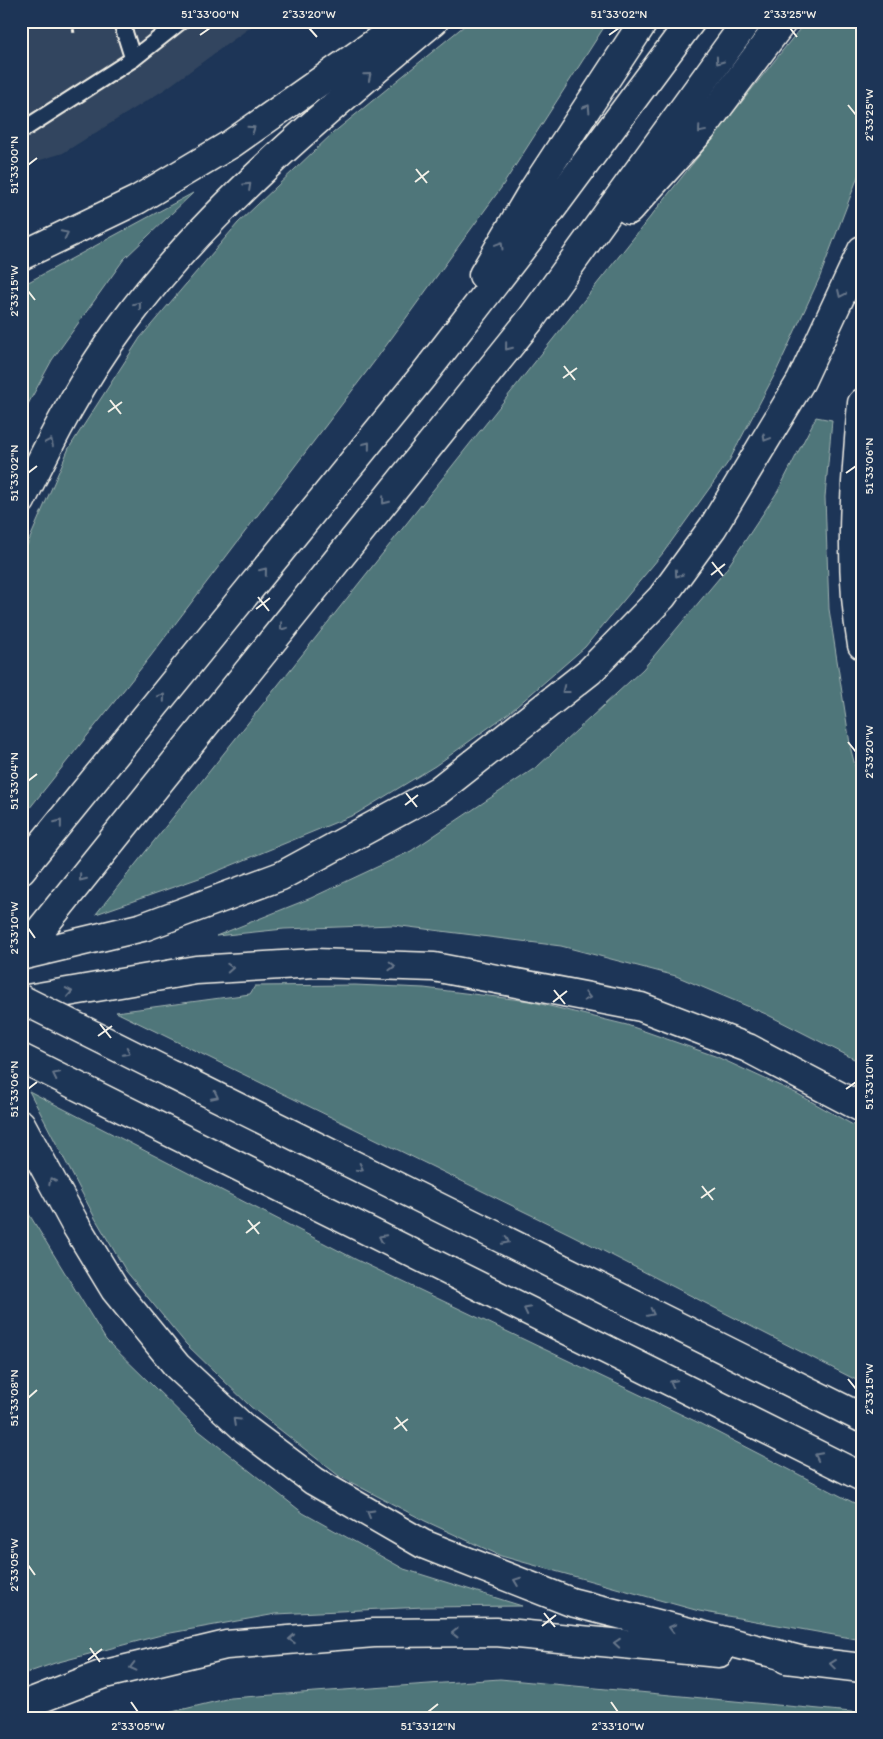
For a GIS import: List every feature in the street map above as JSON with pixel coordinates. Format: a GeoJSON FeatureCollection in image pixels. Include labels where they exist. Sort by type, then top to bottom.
{"type":"FeatureCollection","features":[{"type":"Feature","properties":{"kind":"highway"},"geometry":{"type":"LineString","coordinates":[[21,256],[137,200],[231,144],[406,21]]}},
{"type":"Feature","properties":{"kind":"highway"},"geometry":{"type":"LineString","coordinates":[[21,501],[56,430],[122,325],[171,265],[219,213],[347,94],[434,21]]}},
{"type":"Feature","properties":{"kind":"highway"},"geometry":{"type":"LineString","coordinates":[[422,378],[532,192],[644,21]]}},
{"type":"Feature","properties":{"kind":"highway"},"geometry":{"type":"LineString","coordinates":[[25,866],[422,378],[536,230],[691,21]]}},
{"type":"Feature","properties":{"kind":"highway"},"geometry":{"type":"LineString","coordinates":[[21,955],[531,319],[748,21]]}},
{"type":"Feature","properties":{"kind":"highway"},"geometry":{"type":"LineString","coordinates":[[531,319],[702,129],[783,21]]}},
{"type":"Feature","properties":{"kind":"highway"},"geometry":{"type":"LineString","coordinates":[[21,955],[143,926],[281,876],[439,790],[590,671],[662,597],[713,527],[801,381],[862,250]]}},
{"type":"Feature","properties":{"kind":"highway"},"geometry":{"type":"LineString","coordinates":[[862,403],[853,514],[858,622],[862,645]]}},
{"type":"Feature","properties":{"kind":"highway"},"geometry":{"type":"LineString","coordinates":[[21,999],[196,970],[315,963],[434,967],[641,1007],[748,1048],[862,1108]]}},
{"type":"Feature","properties":{"kind":"highway"},"geometry":{"type":"LineString","coordinates":[[21,999],[862,1418]]}},
{"type":"Feature","properties":{"kind":"highway"},"geometry":{"type":"LineString","coordinates":[[21,1058],[862,1477]]}},
{"type":"Feature","properties":{"kind":"highway"},"geometry":{"type":"LineString","coordinates":[[21,1124],[75,1224],[114,1290],[177,1366],[245,1429],[314,1481],[424,1544],[571,1602],[804,1661]]}},
{"type":"Feature","properties":{"kind":"highway"},"geometry":{"type":"LineString","coordinates":[[21,1706],[101,1675],[226,1645],[374,1633],[496,1632],[862,1668]]}},
{"type":"Feature","properties":{"kind":"lane"},"geometry":{"type":"LineString","coordinates":[[121,21],[132,59]]}},
{"type":"Feature","properties":{"kind":"lane"},"geometry":{"type":"LineString","coordinates":[[21,131],[132,59],[181,21]]}},
{"type":"Feature","properties":{"kind":"path"},"geometry":{"type":"LineString","coordinates":[[72,21],[74,34]]}},
{"type":"Feature","properties":{"kind":"shaded area"},"geometry":{"type":"Polygon","coordinates":[[[21,21],[259,21],[164,90],[63,153],[21,166],[21,21]]]}},
{"type":"Feature","properties":{"kind":"green space"},"geometry":{"type":"Polygon","coordinates":[[[470,21],[608,21],[501,188],[377,358],[150,657],[21,819],[21,559],[69,448],[140,338],[238,223],[333,133],[470,21]]]}},
{"type":"Feature","properties":{"kind":"green space"},"geometry":{"type":"Polygon","coordinates":[[[806,21],[862,21],[862,166],[819,279],[776,372],[729,461],[663,553],[585,647],[509,713],[435,766],[356,814],[208,875],[96,914],[806,21]]]}},
{"type":"Feature","properties":{"kind":"green space"},"geometry":{"type":"Polygon","coordinates":[[[193,193],[124,259],[52,360],[21,417],[21,286],[193,193]]]}},
{"type":"Feature","properties":{"kind":"green space"},"geometry":{"type":"Polygon","coordinates":[[[816,417],[832,420],[825,497],[829,609],[851,750],[862,792],[862,1063],[766,1014],[676,976],[561,946],[393,925],[284,929],[216,936],[311,898],[411,851],[538,766],[643,669],[725,571],[778,491],[816,417]]]}},
{"type":"Feature","properties":{"kind":"green space"},"geometry":{"type":"Polygon","coordinates":[[[355,985],[424,988],[529,1001],[627,1025],[715,1056],[798,1094],[862,1130],[862,1383],[570,1234],[116,1012],[250,994],[255,986],[355,985]]]}},
{"type":"Feature","properties":{"kind":"green space"},"geometry":{"type":"Polygon","coordinates":[[[29,1091],[357,1260],[695,1421],[862,1507],[862,1640],[699,1611],[501,1556],[425,1521],[339,1476],[251,1407],[186,1344],[126,1271],[95,1218],[29,1091]]]}},
{"type":"Feature","properties":{"kind":"green space"},"geometry":{"type":"Polygon","coordinates":[[[21,1201],[106,1340],[198,1430],[303,1513],[404,1569],[522,1606],[424,1607],[276,1614],[165,1634],[55,1663],[21,1675],[21,1201]]]}},
{"type":"Feature","properties":{"kind":"green space"},"geometry":{"type":"Polygon","coordinates":[[[500,1679],[862,1713],[862,1718],[147,1718],[230,1698],[500,1679]]]}}]}
